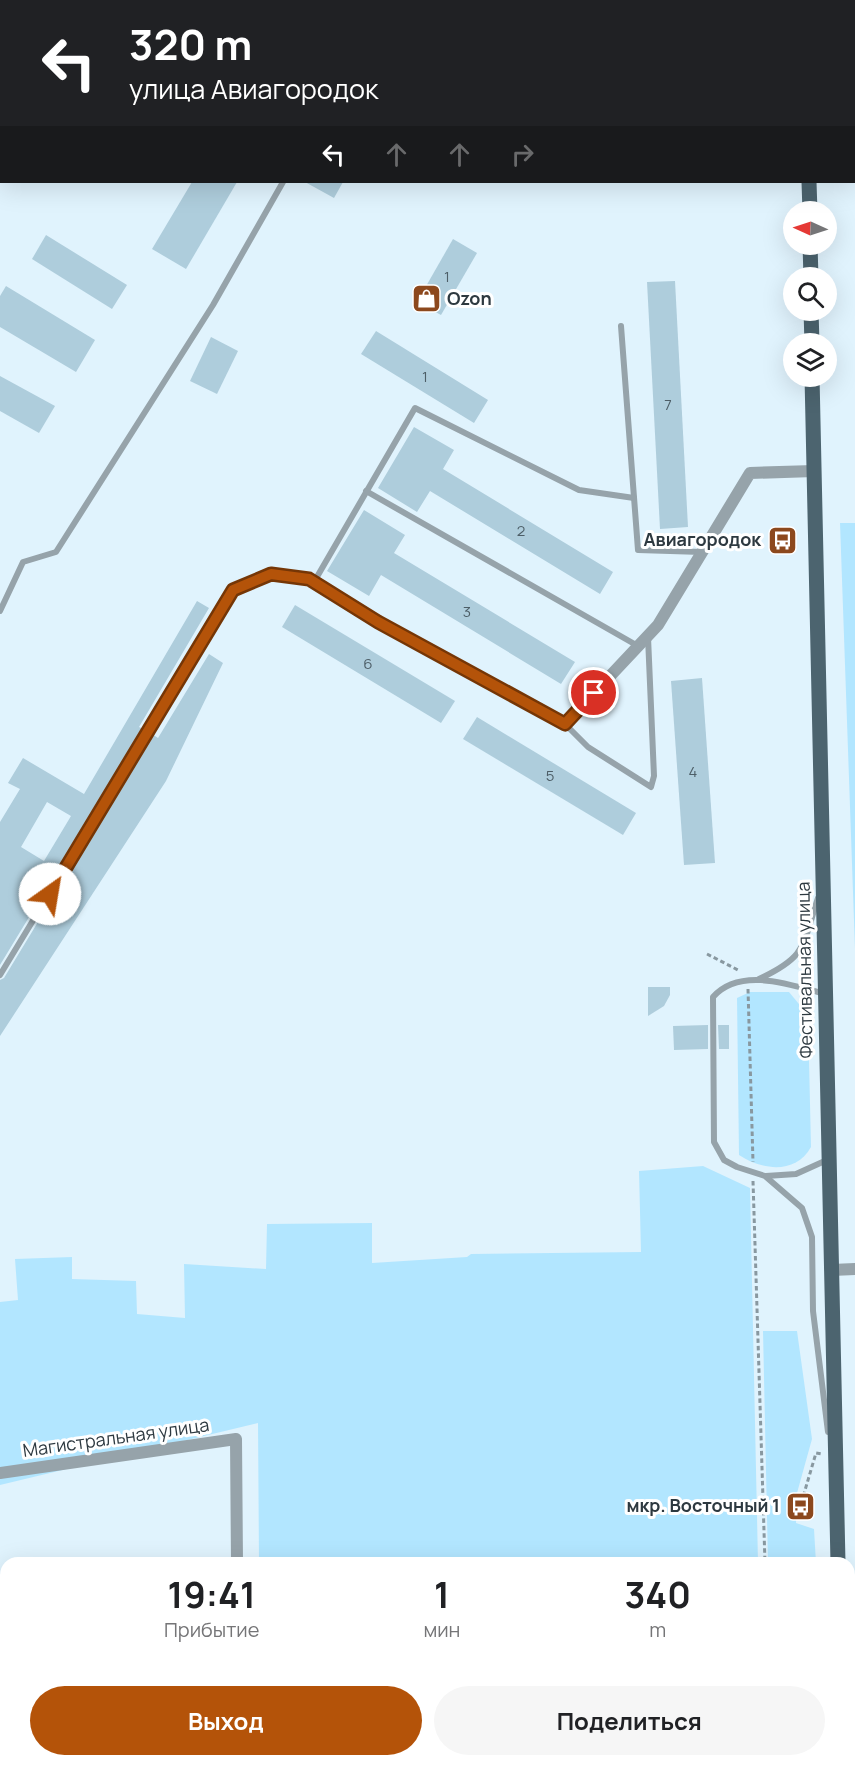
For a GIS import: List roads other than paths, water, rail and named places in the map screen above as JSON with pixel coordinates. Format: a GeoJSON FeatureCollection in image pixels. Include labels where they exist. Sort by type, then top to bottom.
{"type":"FeatureCollection","features":[{"type":"Feature","properties":{"kind":"main road"},"geometry":{"type":"LineString","coordinates":[[809,183],[810,201]]}},
{"type":"Feature","properties":{"kind":"main road","name":"Фестивальная улица"},"geometry":{"type":"LineString","coordinates":[[812,387],[838,1557]]}},
{"type":"Feature","properties":{"kind":"street"},"geometry":{"type":"LineString","coordinates":[[565,724],[658,625],[750,473],[814,471]]}},
{"type":"Feature","properties":{"kind":"street"},"geometry":{"type":"LineString","coordinates":[[832,1270],[855,1269]]}},
{"type":"Feature","properties":{"kind":"street","name":"Магистральная улица"},"geometry":{"type":"LineString","coordinates":[[0,1473],[236,1439],[237,1557]]}},
{"type":"Feature","properties":{"kind":"lane"},"geometry":{"type":"LineString","coordinates":[[0,611],[23,562],[56,552],[213,305],[282,183]]}},
{"type":"Feature","properties":{"kind":"lane"},"geometry":{"type":"LineString","coordinates":[[621,326],[638,550],[702,552]]}},
{"type":"Feature","properties":{"kind":"lane"},"geometry":{"type":"LineString","coordinates":[[314,582],[415,408],[579,490],[634,498]]}},
{"type":"Feature","properties":{"kind":"lane"},"geometry":{"type":"LineString","coordinates":[[366,491],[638,646]]}},
{"type":"Feature","properties":{"kind":"lane"},"geometry":{"type":"LineString","coordinates":[[0,975],[233,590],[271,574],[309,579],[378,622],[565,724],[588,747],[651,787],[654,776],[648,636]]}},
{"type":"Feature","properties":{"kind":"lane"},"geometry":{"type":"LineString","coordinates":[[757,980],[787,966],[800,953],[823,883]]}},
{"type":"Feature","properties":{"kind":"lane"},"geometry":{"type":"LineString","coordinates":[[825,994],[793,985],[757,980],[747,980],[721,988],[713,996],[712,1072],[714,1142],[724,1160],[765,1176],[796,1174],[829,1159]]}},
{"type":"Feature","properties":{"kind":"lane"},"geometry":{"type":"LineString","coordinates":[[765,1176],[802,1208],[812,1237],[813,1311],[837,1495]]}},
{"type":"Feature","properties":{"kind":"place","name":"Ozon"},"geometry":{"type":"Point","coordinates":[426,299]}},
{"type":"Feature","properties":{"kind":"place","name":"Авиагородок"},"geometry":{"type":"Point","coordinates":[782,540]}},
{"type":"Feature","properties":{"kind":"place","name":"мкр. Восточный 1"},"geometry":{"type":"Point","coordinates":[801,1506]}}]}
